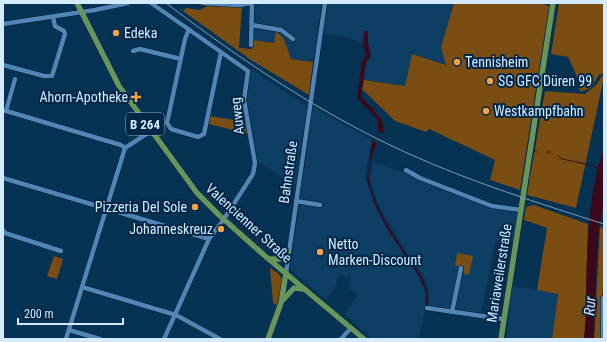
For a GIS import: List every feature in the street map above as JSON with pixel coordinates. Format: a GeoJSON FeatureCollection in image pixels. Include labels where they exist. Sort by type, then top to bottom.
{"type":"FeatureCollection","features":[{"type":"Feature","properties":{"kind":"main road","name":"Valencienner Straße"},"geometry":{"type":"LineString","coordinates":[[77,3],[119,86],[197,193],[268,259],[364,339]]}},
{"type":"Feature","properties":{"kind":"main road","name":"Mariaweilerstraße"},"geometry":{"type":"LineString","coordinates":[[501,339],[552,3]]}},
{"type":"Feature","properties":{"kind":"main road"},"geometry":{"type":"LineString","coordinates":[[268,259],[280,259],[288,252]]}},
{"type":"Feature","properties":{"kind":"main road","name":"Bahnstraße"},"geometry":{"type":"LineString","coordinates":[[268,339],[281,303],[286,274]]}},
{"type":"Feature","properties":{"kind":"main road"},"geometry":{"type":"LineString","coordinates":[[281,303],[294,288],[305,289]]}},
{"type":"Feature","properties":{"kind":"street"},"geometry":{"type":"LineString","coordinates":[[3,24],[53,17],[128,3]]}},
{"type":"Feature","properties":{"kind":"street","name":"Auweg"},"geometry":{"type":"LineString","coordinates":[[151,3],[248,71],[244,100],[254,163],[253,174],[224,219]]}},
{"type":"Feature","properties":{"kind":"street"},"geometry":{"type":"LineString","coordinates":[[203,3],[239,5],[252,3],[251,45]]}},
{"type":"Feature","properties":{"kind":"street","name":"Bahnstraße"},"geometry":{"type":"LineString","coordinates":[[286,274],[325,4]]}},
{"type":"Feature","properties":{"kind":"street"},"geometry":{"type":"LineString","coordinates":[[3,64],[44,76],[52,76],[65,34],[64,31],[55,26],[53,17]]}},
{"type":"Feature","properties":{"kind":"street"},"geometry":{"type":"LineString","coordinates":[[252,25],[281,30],[293,39]]}},
{"type":"Feature","properties":{"kind":"street"},"geometry":{"type":"LineString","coordinates":[[189,29],[167,125],[171,129],[200,136],[205,132],[221,52]]}},
{"type":"Feature","properties":{"kind":"street"},"geometry":{"type":"LineString","coordinates":[[133,52],[140,49],[181,59]]}},
{"type":"Feature","properties":{"kind":"street"},"geometry":{"type":"LineString","coordinates":[[15,79],[4,111],[122,145],[125,148]]}},
{"type":"Feature","properties":{"kind":"street"},"geometry":{"type":"LineString","coordinates":[[66,339],[125,148],[151,131]]}},
{"type":"Feature","properties":{"kind":"street","name":"Mariaweilerstraße"},"geometry":{"type":"LineString","coordinates":[[406,170],[420,178],[492,206],[521,210]]}},
{"type":"Feature","properties":{"kind":"street"},"geometry":{"type":"LineString","coordinates":[[3,178],[209,239]]}},
{"type":"Feature","properties":{"kind":"street"},"geometry":{"type":"LineString","coordinates":[[296,201],[320,205]]}},
{"type":"Feature","properties":{"kind":"street"},"geometry":{"type":"LineString","coordinates":[[164,339],[209,239],[224,219]]}},
{"type":"Feature","properties":{"kind":"street"},"geometry":{"type":"LineString","coordinates":[[4,233],[60,251]]}},
{"type":"Feature","properties":{"kind":"street"},"geometry":{"type":"LineString","coordinates":[[452,312],[461,268]]}},
{"type":"Feature","properties":{"kind":"street"},"geometry":{"type":"LineString","coordinates":[[82,287],[176,315],[218,339]]}},
{"type":"Feature","properties":{"kind":"street"},"geometry":{"type":"LineString","coordinates":[[603,298],[603,339]]}},
{"type":"Feature","properties":{"kind":"street"},"geometry":{"type":"LineString","coordinates":[[427,308],[503,319]]}},
{"type":"Feature","properties":{"kind":"street"},"geometry":{"type":"LineString","coordinates":[[341,339],[351,328]]}},
{"type":"Feature","properties":{"kind":"street"},"geometry":{"type":"LineString","coordinates":[[69,330],[100,339]]}},
{"type":"Feature","properties":{"kind":"shaded area"},"geometry":{"type":"Polygon","coordinates":[[[262,3],[322,3],[313,62],[291,59],[284,39],[276,31],[274,43],[252,40],[255,7],[262,3]]]}},
{"type":"Feature","properties":{"kind":"shaded area"},"geometry":{"type":"Polygon","coordinates":[[[328,3],[454,3],[441,47],[447,65],[412,54],[405,86],[364,80],[368,43],[323,33],[328,3]]]}},
{"type":"Feature","properties":{"kind":"shaded area","name":"SG GFC Düren 99"},"geometry":{"type":"Polygon","coordinates":[[[454,3],[539,3],[549,6],[520,190],[490,180],[495,160],[429,129],[426,132],[395,121],[362,89],[364,80],[405,86],[412,54],[446,65],[441,47],[454,3]]]}},
{"type":"Feature","properties":{"kind":"shaded area"},"geometry":{"type":"Polygon","coordinates":[[[559,3],[604,3],[604,73],[599,75],[591,88],[580,92],[576,74],[568,57],[551,54],[559,3]]]}},
{"type":"Feature","properties":{"kind":"shaded area"},"geometry":{"type":"Polygon","coordinates":[[[207,6],[242,7],[239,48],[252,49],[252,40],[274,43],[276,31],[284,39],[291,59],[313,62],[309,95],[251,60],[183,11],[186,8],[200,10],[207,6]]]}},
{"type":"Feature","properties":{"kind":"shaded area"},"geometry":{"type":"Polygon","coordinates":[[[252,70],[307,106],[295,186],[255,159],[245,101],[249,71],[252,70]]]}},
{"type":"Feature","properties":{"kind":"shaded area"},"geometry":{"type":"Polygon","coordinates":[[[602,76],[604,77],[576,208],[527,195],[545,91],[585,94],[596,85],[602,76]]]}},
{"type":"Feature","properties":{"kind":"shaded area"},"geometry":{"type":"Polygon","coordinates":[[[313,107],[372,140],[366,170],[366,180],[375,205],[388,230],[420,278],[425,292],[425,310],[419,339],[372,339],[344,314],[358,296],[350,289],[351,277],[339,275],[334,290],[326,300],[290,269],[313,107]]]}},
{"type":"Feature","properties":{"kind":"shaded area"},"geometry":{"type":"Polygon","coordinates":[[[210,116],[246,122],[248,134],[209,124],[210,116]]]}},
{"type":"Feature","properties":{"kind":"shaded area"},"geometry":{"type":"Polygon","coordinates":[[[374,161],[490,207],[518,212],[513,242],[499,240],[495,243],[481,313],[429,306],[429,291],[424,276],[408,255],[378,204],[370,179],[374,161]]]}},
{"type":"Feature","properties":{"kind":"shaded area"},"geometry":{"type":"Polygon","coordinates":[[[534,205],[588,224],[586,319],[584,339],[552,339],[558,294],[537,290],[547,228],[524,220],[526,207],[534,205]]]}},
{"type":"Feature","properties":{"kind":"shaded area"},"geometry":{"type":"Polygon","coordinates":[[[600,227],[604,228],[602,339],[594,339],[600,227]]]}},
{"type":"Feature","properties":{"kind":"shaded area"},"geometry":{"type":"Polygon","coordinates":[[[457,253],[473,256],[469,275],[464,274],[464,267],[455,266],[457,253]]]}},
{"type":"Feature","properties":{"kind":"shaded area"},"geometry":{"type":"Polygon","coordinates":[[[54,256],[63,259],[57,279],[47,276],[54,256]]]}},
{"type":"Feature","properties":{"kind":"shaded area"},"geometry":{"type":"Polygon","coordinates":[[[270,268],[278,273],[282,279],[277,305],[273,303],[270,268]]]}},
{"type":"Feature","properties":{"kind":"shaded area"},"geometry":{"type":"Polygon","coordinates":[[[512,286],[558,293],[552,339],[506,339],[512,286]]]}},
{"type":"Feature","properties":{"kind":"water"},"geometry":{"type":"Polygon","coordinates":[[[364,31],[368,31],[368,43],[371,56],[366,63],[361,96],[382,120],[384,134],[378,131],[378,120],[357,98],[362,61],[366,55],[363,44],[364,31]]]}},
{"type":"Feature","properties":{"kind":"water"},"geometry":{"type":"Polygon","coordinates":[[[372,141],[377,143],[369,171],[369,179],[374,198],[388,226],[424,281],[426,287],[428,306],[426,305],[426,292],[420,278],[388,230],[375,205],[367,180],[372,141]]]}},
{"type":"Feature","properties":{"kind":"water","name":"Rur"},"geometry":{"type":"Polygon","coordinates":[[[604,148],[604,204],[599,227],[594,339],[584,339],[586,322],[589,220],[595,183],[604,148]]]}},
{"type":"Feature","properties":{"kind":"waterway"},"geometry":{"type":"LineString","coordinates":[[558,156],[562,159],[586,164]]}},
{"type":"Feature","properties":{"kind":"waterway"},"geometry":{"type":"LineString","coordinates":[[589,164],[599,169]]}},
{"type":"Feature","properties":{"kind":"railway"},"geometry":{"type":"LineString","coordinates":[[166,3],[223,45],[282,85],[375,138],[431,164],[480,183],[604,224]]}},
{"type":"Feature","properties":{"kind":"place","name":"Edeka"},"geometry":{"type":"Point","coordinates":[116,33]}},
{"type":"Feature","properties":{"kind":"place","name":"Tennisheim"},"geometry":{"type":"Point","coordinates":[457,62]}},
{"type":"Feature","properties":{"kind":"place","name":"SG GFC Düren 99"},"geometry":{"type":"Point","coordinates":[490,81]}},
{"type":"Feature","properties":{"kind":"place","name":"Ahorn-Apotheke"},"geometry":{"type":"Point","coordinates":[136,97]}},
{"type":"Feature","properties":{"kind":"place","name":"Westkampfbahn"},"geometry":{"type":"Point","coordinates":[486,111]}},
{"type":"Feature","properties":{"kind":"place","name":"Pizzeria Del Sole"},"geometry":{"type":"Point","coordinates":[195,207]}},
{"type":"Feature","properties":{"kind":"place","name":"Johanneskreuz"},"geometry":{"type":"Point","coordinates":[221,229]}},
{"type":"Feature","properties":{"kind":"place","name":"Netto Marken-Discount"},"geometry":{"type":"Point","coordinates":[320,252]}}]}
